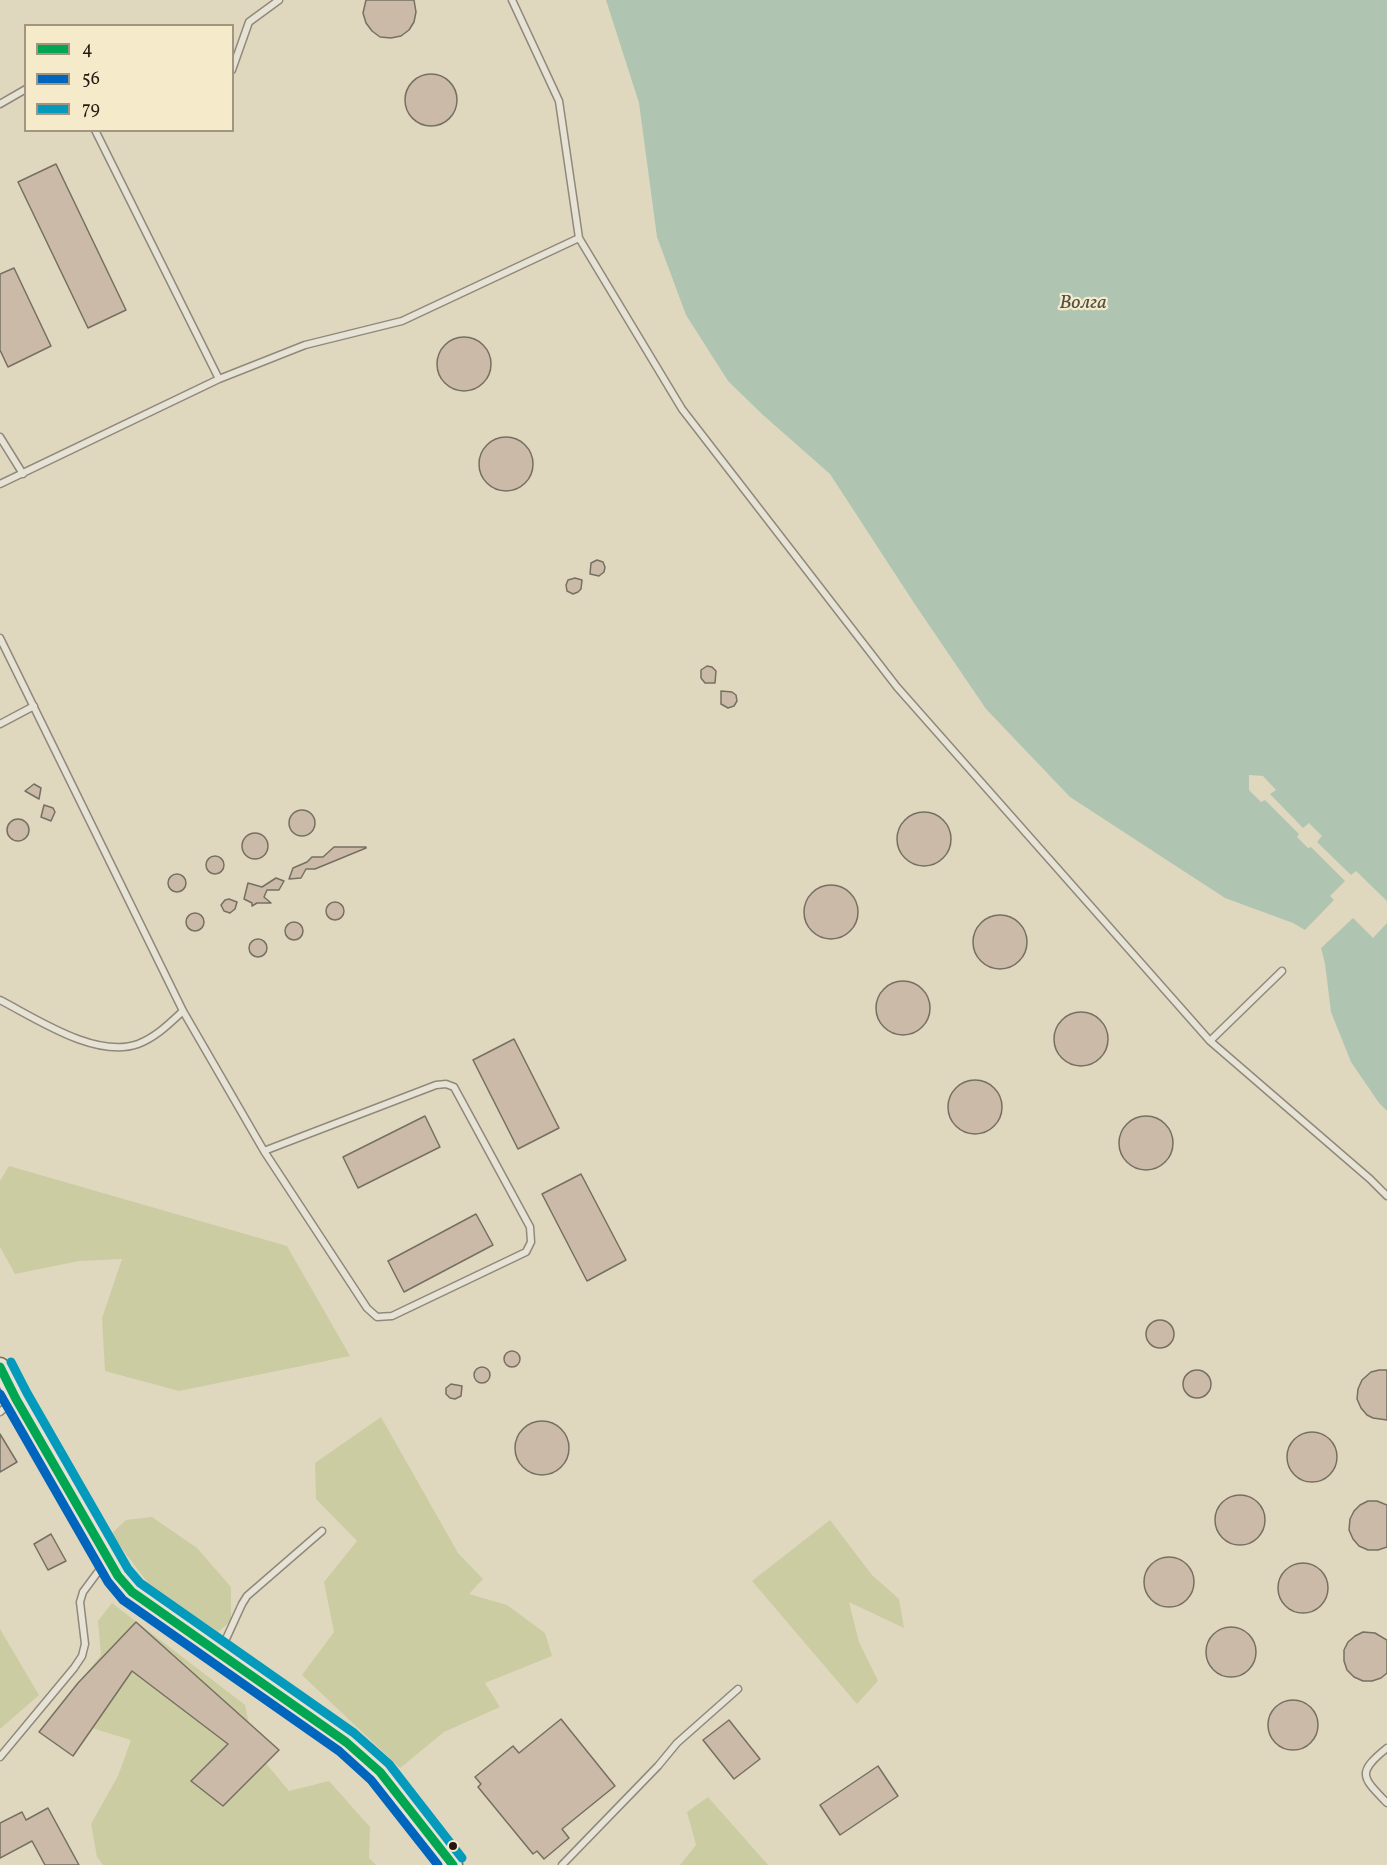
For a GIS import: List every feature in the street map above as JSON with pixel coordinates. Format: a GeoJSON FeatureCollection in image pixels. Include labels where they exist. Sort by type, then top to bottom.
{"type":"FeatureCollection","features":[{"type":"Feature","properties":{"kind":"street"},"geometry":{"type":"LineString","coordinates":[[0,1367],[107,1560],[132,1592],[346,1742],[372,1764],[453,1865]]}},
{"type":"Feature","properties":{"kind":"lane"},"geometry":{"type":"LineString","coordinates":[[234,64],[249,22],[279,0]]}},
{"type":"Feature","properties":{"kind":"lane"},"geometry":{"type":"LineString","coordinates":[[512,0],[559,101],[579,238],[682,409],[897,687],[1210,1041],[1371,1179],[1387,1196]]}},
{"type":"Feature","properties":{"kind":"lane"},"geometry":{"type":"LineString","coordinates":[[0,104],[24,90]]}},
{"type":"Feature","properties":{"kind":"lane"},"geometry":{"type":"LineString","coordinates":[[96,132],[219,378]]}},
{"type":"Feature","properties":{"kind":"lane"},"geometry":{"type":"LineString","coordinates":[[0,484],[219,378],[305,345],[402,321],[579,238]]}},
{"type":"Feature","properties":{"kind":"lane"},"geometry":{"type":"LineString","coordinates":[[0,437],[23,474]]}},
{"type":"Feature","properties":{"kind":"lane"},"geometry":{"type":"LineString","coordinates":[[0,638],[183,1011],[264,1151],[366,1308],[377,1317],[392,1316],[526,1252],[531,1242],[530,1227],[454,1088],[446,1084],[436,1085],[264,1151]]}},
{"type":"Feature","properties":{"kind":"lane"},"geometry":{"type":"LineString","coordinates":[[0,724],[34,706]]}},
{"type":"Feature","properties":{"kind":"lane"},"geometry":{"type":"LineString","coordinates":[[1210,1041],[1282,972]]}},
{"type":"Feature","properties":{"kind":"lane"},"geometry":{"type":"LineString","coordinates":[[0,1000],[70,1036],[111,1048],[138,1044],[156,1035],[183,1011]]}},
{"type":"Feature","properties":{"kind":"lane"},"geometry":{"type":"LineString","coordinates":[[0,1412],[16,1399]]}},
{"type":"Feature","properties":{"kind":"lane"},"geometry":{"type":"LineString","coordinates":[[219,1653],[247,1596],[322,1531]]}},
{"type":"Feature","properties":{"kind":"lane"},"geometry":{"type":"LineString","coordinates":[[0,1757],[82,1656],[85,1644],[80,1602],[83,1592],[107,1560]]}},
{"type":"Feature","properties":{"kind":"lane"},"geometry":{"type":"LineString","coordinates":[[561,1865],[658,1766],[677,1743],[738,1689]]}},
{"type":"Feature","properties":{"kind":"lane"},"geometry":{"type":"LineString","coordinates":[[1387,1748],[1371,1761],[1366,1770],[1368,1783],[1387,1803]]}},
{"type":"Feature","properties":{"kind":"green space"},"geometry":{"type":"Polygon","coordinates":[[[9,1166],[287,1246],[350,1356],[179,1391],[105,1371],[102,1318],[122,1259],[79,1261],[15,1274],[0,1247],[0,1181],[9,1166]]]}},
{"type":"Feature","properties":{"kind":"green space"},"geometry":{"type":"Polygon","coordinates":[[[381,1417],[458,1553],[483,1579],[469,1594],[507,1605],[545,1633],[552,1656],[485,1683],[500,1707],[444,1732],[400,1768],[302,1675],[334,1632],[324,1582],[357,1541],[316,1499],[315,1463],[381,1417]]]}},
{"type":"Feature","properties":{"kind":"green space"},"geometry":{"type":"Polygon","coordinates":[[[152,1517],[197,1548],[231,1587],[231,1621],[218,1632],[148,1583],[111,1534],[126,1520],[152,1517]]]}},
{"type":"Feature","properties":{"kind":"green space"},"geometry":{"type":"Polygon","coordinates":[[[830,1520],[872,1575],[899,1599],[904,1628],[849,1602],[859,1642],[878,1681],[857,1704],[752,1581],[830,1520]]]}},
{"type":"Feature","properties":{"kind":"green space"},"geometry":{"type":"Polygon","coordinates":[[[112,1603],[245,1705],[254,1749],[289,1791],[329,1781],[370,1827],[369,1858],[376,1865],[103,1865],[97,1857],[91,1824],[118,1776],[131,1740],[95,1729],[65,1727],[64,1701],[101,1655],[98,1621],[112,1603]]]}},
{"type":"Feature","properties":{"kind":"green space"},"geometry":{"type":"Polygon","coordinates":[[[0,1629],[39,1695],[0,1729],[0,1629]]]}},
{"type":"Feature","properties":{"kind":"green space"},"geometry":{"type":"Polygon","coordinates":[[[708,1797],[768,1865],[680,1865],[696,1845],[687,1812],[708,1797]]]}},
{"type":"Feature","properties":{"kind":"water","name":"Волга"},"geometry":{"type":"Polygon","coordinates":[[[606,0],[1387,0],[1387,1111],[1351,1062],[1331,1012],[1321,948],[1305,930],[1293,923],[1225,898],[1070,797],[986,709],[830,474],[728,381],[686,315],[657,237],[639,103],[606,0]]]}},
{"type":"Feature","properties":{"kind":"pier"},"geometry":{"type":"Polygon","coordinates":[[[1249,775],[1263,776],[1276,790],[1270,794],[1303,828],[1309,823],[1322,836],[1317,842],[1351,875],[1356,871],[1387,901],[1387,923],[1373,938],[1353,918],[1319,950],[1303,932],[1334,900],[1330,896],[1345,881],[1311,847],[1308,848],[1297,837],[1299,834],[1265,800],[1261,802],[1249,790],[1249,775]]]}},
{"type":"Feature","properties":{"kind":"building"},"geometry":{"type":"Polygon","coordinates":[[[366,0],[414,0],[416,12],[414,22],[401,36],[380,37],[366,23],[363,13],[366,0]]]}},
{"type":"Feature","properties":{"kind":"building"},"geometry":{"type":"Polygon","coordinates":[[[431,74],[441,76],[449,82],[455,90],[457,100],[455,110],[449,118],[441,124],[431,126],[421,124],[413,118],[407,110],[405,100],[407,90],[413,82],[421,76],[431,74]]]}},
{"type":"Feature","properties":{"kind":"building"},"geometry":{"type":"Polygon","coordinates":[[[56,164],[126,310],[88,328],[18,182],[56,164]]]}},
{"type":"Feature","properties":{"kind":"building"},"geometry":{"type":"Polygon","coordinates":[[[14,268],[51,346],[8,367],[0,350],[0,274],[14,268]]]}},
{"type":"Feature","properties":{"kind":"building"},"geometry":{"type":"Polygon","coordinates":[[[464,337],[474,339],[483,345],[489,354],[491,364],[489,374],[483,383],[474,389],[464,391],[454,389],[445,383],[439,374],[437,364],[439,354],[445,345],[454,339],[464,337]]]}},
{"type":"Feature","properties":{"kind":"building"},"geometry":{"type":"Polygon","coordinates":[[[506,437],[516,439],[525,445],[531,454],[533,464],[531,474],[525,483],[516,489],[506,491],[496,489],[487,483],[481,474],[479,464],[481,454],[487,445],[496,439],[506,437]]]}},
{"type":"Feature","properties":{"kind":"building"},"geometry":{"type":"Polygon","coordinates":[[[597,560],[603,562],[605,567],[604,572],[599,576],[590,574],[591,563],[597,560]]]}},
{"type":"Feature","properties":{"kind":"building"},"geometry":{"type":"Polygon","coordinates":[[[575,578],[582,580],[581,589],[573,594],[567,591],[566,585],[568,580],[575,578]]]}},
{"type":"Feature","properties":{"kind":"building"},"geometry":{"type":"Polygon","coordinates":[[[707,666],[716,671],[715,683],[705,683],[701,678],[701,670],[707,666]]]}},
{"type":"Feature","properties":{"kind":"building"},"geometry":{"type":"Polygon","coordinates":[[[721,691],[732,692],[736,695],[737,701],[734,706],[728,708],[721,704],[721,691]]]}},
{"type":"Feature","properties":{"kind":"building"},"geometry":{"type":"Polygon","coordinates":[[[34,784],[41,788],[39,799],[25,791],[34,784]]]}},
{"type":"Feature","properties":{"kind":"building"},"geometry":{"type":"Polygon","coordinates":[[[44,805],[53,808],[55,812],[51,821],[41,817],[44,805]]]}},
{"type":"Feature","properties":{"kind":"building"},"geometry":{"type":"Polygon","coordinates":[[[302,810],[312,813],[315,823],[312,833],[302,836],[292,833],[289,823],[292,813],[302,810]]]}},
{"type":"Feature","properties":{"kind":"building"},"geometry":{"type":"Polygon","coordinates":[[[924,812],[934,814],[943,820],[949,829],[951,839],[949,849],[943,858],[934,864],[924,866],[914,864],[905,858],[899,849],[897,839],[899,829],[905,820],[914,814],[924,812]]]}},
{"type":"Feature","properties":{"kind":"building"},"geometry":{"type":"Polygon","coordinates":[[[18,819],[28,826],[29,830],[22,840],[18,841],[8,834],[7,830],[14,820],[18,819]]]}},
{"type":"Feature","properties":{"kind":"building"},"geometry":{"type":"Polygon","coordinates":[[[255,833],[265,836],[268,846],[265,856],[255,859],[245,856],[242,846],[245,836],[255,833]]]}},
{"type":"Feature","properties":{"kind":"building"},"geometry":{"type":"Polygon","coordinates":[[[334,847],[366,848],[315,869],[306,869],[301,878],[289,879],[293,868],[307,862],[312,857],[323,857],[334,847]]]}},
{"type":"Feature","properties":{"kind":"building"},"geometry":{"type":"Polygon","coordinates":[[[211,856],[219,856],[224,861],[222,872],[211,874],[206,869],[206,861],[211,856]]]}},
{"type":"Feature","properties":{"kind":"building"},"geometry":{"type":"Polygon","coordinates":[[[173,874],[181,874],[186,879],[184,890],[173,892],[168,887],[168,879],[173,874]]]}},
{"type":"Feature","properties":{"kind":"building"},"geometry":{"type":"Polygon","coordinates":[[[276,878],[284,881],[279,890],[267,890],[264,897],[271,903],[257,903],[252,906],[252,903],[244,899],[248,883],[262,887],[276,878]]]}},
{"type":"Feature","properties":{"kind":"building"},"geometry":{"type":"Polygon","coordinates":[[[831,885],[841,887],[850,893],[856,902],[858,912],[856,922],[850,931],[841,937],[831,939],[821,937],[812,931],[806,922],[804,912],[806,902],[812,893],[821,887],[831,885]]]}},
{"type":"Feature","properties":{"kind":"building"},"geometry":{"type":"Polygon","coordinates":[[[229,899],[237,902],[235,909],[230,913],[224,911],[221,905],[229,899]]]}},
{"type":"Feature","properties":{"kind":"building"},"geometry":{"type":"Polygon","coordinates":[[[331,902],[339,902],[344,907],[342,918],[331,920],[326,915],[326,907],[331,902]]]}},
{"type":"Feature","properties":{"kind":"building"},"geometry":{"type":"Polygon","coordinates":[[[191,913],[199,913],[204,918],[202,929],[191,931],[186,926],[186,918],[191,913]]]}},
{"type":"Feature","properties":{"kind":"building"},"geometry":{"type":"Polygon","coordinates":[[[1000,915],[1010,917],[1019,923],[1025,932],[1027,942],[1025,952],[1019,961],[1010,967],[1000,969],[990,967],[981,961],[975,952],[973,942],[975,932],[981,923],[990,917],[1000,915]]]}},
{"type":"Feature","properties":{"kind":"building"},"geometry":{"type":"Polygon","coordinates":[[[290,922],[298,922],[303,927],[301,938],[290,940],[285,935],[285,927],[290,922]]]}},
{"type":"Feature","properties":{"kind":"building"},"geometry":{"type":"Polygon","coordinates":[[[254,939],[262,939],[267,944],[265,955],[254,957],[249,952],[249,944],[254,939]]]}},
{"type":"Feature","properties":{"kind":"building"},"geometry":{"type":"Polygon","coordinates":[[[903,981],[913,983],[922,989],[928,998],[930,1008],[928,1018],[922,1027],[913,1033],[903,1035],[893,1033],[884,1027],[878,1018],[876,1008],[878,998],[884,989],[893,983],[903,981]]]}},
{"type":"Feature","properties":{"kind":"building"},"geometry":{"type":"Polygon","coordinates":[[[1081,1012],[1091,1014],[1100,1020],[1106,1029],[1108,1039],[1106,1049],[1100,1058],[1091,1064],[1081,1066],[1071,1064],[1062,1058],[1056,1049],[1054,1039],[1056,1029],[1062,1020],[1071,1014],[1081,1012]]]}},
{"type":"Feature","properties":{"kind":"building"},"geometry":{"type":"Polygon","coordinates":[[[514,1039],[559,1128],[518,1149],[473,1060],[514,1039]]]}},
{"type":"Feature","properties":{"kind":"building"},"geometry":{"type":"Polygon","coordinates":[[[975,1080],[985,1082],[994,1088],[1000,1097],[1002,1107],[1000,1117],[994,1126],[985,1132],[975,1134],[965,1132],[956,1126],[950,1117],[948,1107],[950,1097],[956,1088],[965,1082],[975,1080]]]}},
{"type":"Feature","properties":{"kind":"building"},"geometry":{"type":"Polygon","coordinates":[[[425,1116],[440,1147],[358,1188],[343,1157],[425,1116]]]}},
{"type":"Feature","properties":{"kind":"building"},"geometry":{"type":"Polygon","coordinates":[[[1146,1116],[1156,1118],[1165,1124],[1171,1133],[1173,1143],[1171,1153],[1165,1162],[1156,1168],[1146,1170],[1136,1168],[1127,1162],[1121,1153],[1119,1143],[1121,1133],[1127,1124],[1136,1118],[1146,1116]]]}},
{"type":"Feature","properties":{"kind":"building"},"geometry":{"type":"Polygon","coordinates":[[[581,1174],[626,1260],[587,1281],[542,1194],[581,1174]]]}},
{"type":"Feature","properties":{"kind":"building"},"geometry":{"type":"Polygon","coordinates":[[[476,1214],[493,1245],[404,1292],[388,1261],[476,1214]]]}},
{"type":"Feature","properties":{"kind":"building"},"geometry":{"type":"Polygon","coordinates":[[[1160,1320],[1170,1324],[1174,1334],[1170,1344],[1160,1348],[1150,1344],[1146,1334],[1150,1324],[1160,1320]]]}},
{"type":"Feature","properties":{"kind":"building"},"geometry":{"type":"Polygon","coordinates":[[[512,1351],[518,1353],[520,1359],[518,1365],[512,1367],[506,1365],[504,1359],[506,1353],[512,1351]]]}},
{"type":"Feature","properties":{"kind":"building"},"geometry":{"type":"Polygon","coordinates":[[[482,1367],[488,1369],[490,1375],[488,1381],[482,1383],[476,1381],[474,1375],[476,1369],[482,1367]]]}},
{"type":"Feature","properties":{"kind":"building"},"geometry":{"type":"Polygon","coordinates":[[[1197,1370],[1207,1374],[1211,1384],[1207,1394],[1197,1398],[1187,1394],[1183,1384],[1187,1374],[1197,1370]]]}},
{"type":"Feature","properties":{"kind":"building"},"geometry":{"type":"Polygon","coordinates":[[[1387,1370],[1387,1420],[1367,1415],[1357,1399],[1362,1380],[1371,1372],[1387,1370]]]}},
{"type":"Feature","properties":{"kind":"building"},"geometry":{"type":"Polygon","coordinates":[[[451,1384],[462,1386],[461,1396],[455,1399],[446,1394],[446,1388],[451,1384]]]}},
{"type":"Feature","properties":{"kind":"building"},"geometry":{"type":"Polygon","coordinates":[[[542,1421],[552,1423],[561,1429],[567,1438],[569,1448],[567,1458],[561,1467],[552,1473],[542,1475],[532,1473],[523,1467],[517,1458],[515,1448],[517,1438],[523,1429],[532,1423],[542,1421]]]}},
{"type":"Feature","properties":{"kind":"building"},"geometry":{"type":"Polygon","coordinates":[[[1312,1432],[1330,1439],[1337,1457],[1330,1475],[1312,1482],[1294,1475],[1287,1457],[1294,1439],[1312,1432]]]}},
{"type":"Feature","properties":{"kind":"building"},"geometry":{"type":"Polygon","coordinates":[[[0,1434],[17,1462],[0,1472],[0,1434]]]}},
{"type":"Feature","properties":{"kind":"building"},"geometry":{"type":"Polygon","coordinates":[[[1240,1495],[1258,1502],[1265,1520],[1258,1538],[1240,1545],[1222,1538],[1215,1520],[1222,1502],[1240,1495]]]}},
{"type":"Feature","properties":{"kind":"building"},"geometry":{"type":"Polygon","coordinates":[[[1368,1501],[1377,1501],[1387,1505],[1387,1547],[1378,1550],[1368,1550],[1359,1546],[1349,1530],[1350,1519],[1354,1511],[1368,1501]]]}},
{"type":"Feature","properties":{"kind":"building"},"geometry":{"type":"Polygon","coordinates":[[[51,1534],[66,1561],[48,1570],[34,1544],[51,1534]]]}},
{"type":"Feature","properties":{"kind":"building"},"geometry":{"type":"Polygon","coordinates":[[[1169,1557],[1187,1564],[1194,1582],[1187,1600],[1169,1607],[1151,1600],[1144,1582],[1151,1564],[1169,1557]]]}},
{"type":"Feature","properties":{"kind":"building"},"geometry":{"type":"Polygon","coordinates":[[[1303,1563],[1321,1570],[1328,1588],[1321,1606],[1303,1613],[1285,1606],[1278,1588],[1285,1570],[1303,1563]]]}},
{"type":"Feature","properties":{"kind":"building"},"geometry":{"type":"Polygon","coordinates":[[[136,1622],[279,1750],[223,1806],[191,1781],[228,1744],[132,1671],[73,1756],[39,1732],[78,1683],[136,1622]]]}},
{"type":"Feature","properties":{"kind":"building"},"geometry":{"type":"Polygon","coordinates":[[[1231,1627],[1249,1634],[1256,1652],[1249,1670],[1231,1677],[1213,1670],[1206,1652],[1213,1634],[1231,1627]]]}},
{"type":"Feature","properties":{"kind":"building"},"geometry":{"type":"Polygon","coordinates":[[[1363,1632],[1375,1633],[1387,1640],[1387,1673],[1372,1681],[1363,1681],[1354,1677],[1347,1670],[1344,1661],[1344,1650],[1348,1642],[1363,1632]]]}},
{"type":"Feature","properties":{"kind":"building"},"geometry":{"type":"Polygon","coordinates":[[[1293,1700],[1311,1707],[1318,1725],[1311,1743],[1293,1750],[1275,1743],[1268,1725],[1275,1707],[1293,1700]]]}},
{"type":"Feature","properties":{"kind":"building"},"geometry":{"type":"Polygon","coordinates":[[[561,1719],[615,1786],[562,1829],[569,1838],[544,1859],[537,1851],[533,1854],[478,1787],[481,1784],[475,1777],[513,1746],[519,1753],[561,1719]]]}},
{"type":"Feature","properties":{"kind":"building"},"geometry":{"type":"Polygon","coordinates":[[[729,1720],[760,1759],[734,1779],[703,1740],[729,1720]]]}},
{"type":"Feature","properties":{"kind":"building"},"geometry":{"type":"Polygon","coordinates":[[[878,1766],[898,1796],[840,1835],[820,1805],[878,1766]]]}},
{"type":"Feature","properties":{"kind":"building"},"geometry":{"type":"Polygon","coordinates":[[[48,1808],[79,1865],[45,1865],[32,1841],[0,1858],[0,1823],[22,1812],[26,1820],[48,1808]]]}},
{"type":"Feature","properties":{"kind":"transit line","name":"79"},"geometry":{"type":"LineString","coordinates":[[11,1362],[128,1569],[140,1583],[354,1733],[389,1764],[462,1858]]}},
{"type":"Feature","properties":{"kind":"transit line","name":"4"},"geometry":{"type":"LineString","coordinates":[[0,1367],[118,1576],[132,1592],[346,1742],[380,1772],[453,1865]]}},
{"type":"Feature","properties":{"kind":"transit line","name":"56"},"geometry":{"type":"LineString","coordinates":[[0,1394],[108,1582],[123,1600],[339,1751],[371,1780],[438,1865]]}}]}
